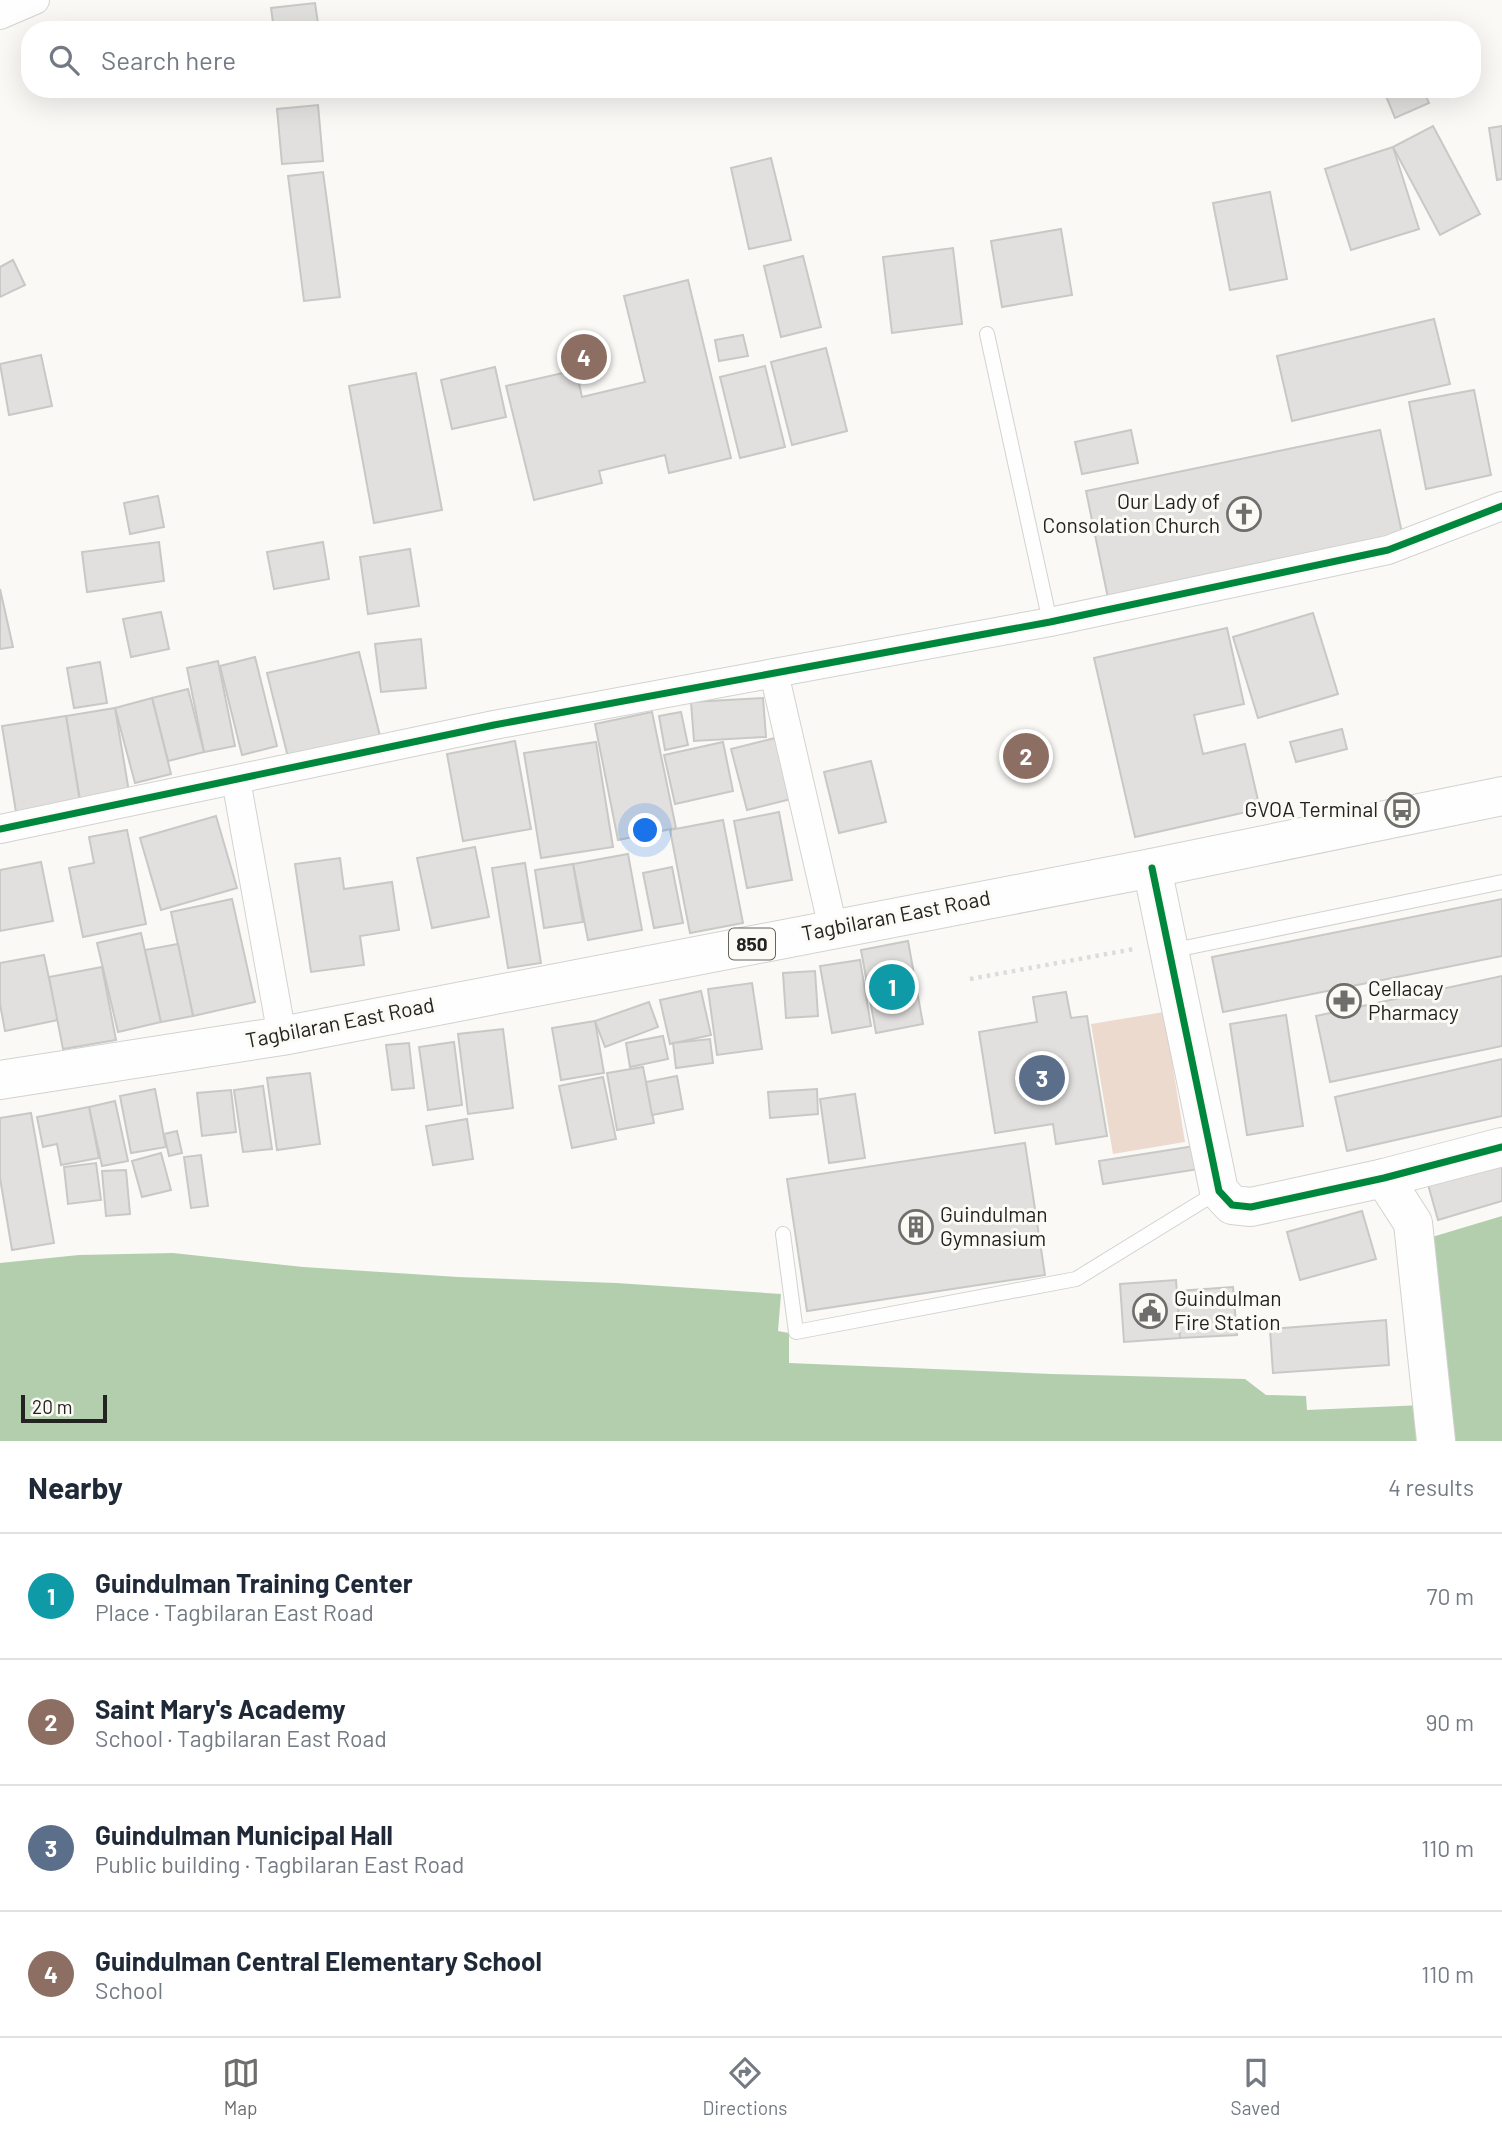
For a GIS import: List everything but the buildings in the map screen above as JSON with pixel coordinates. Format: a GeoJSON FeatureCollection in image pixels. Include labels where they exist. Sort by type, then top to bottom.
{"type":"FeatureCollection","features":[{"type":"Feature","properties":{"kind":"main road","name":"Tagbilaran East Road"},"geometry":{"type":"LineString","coordinates":[[0,1080],[282,1036],[1152,868],[1502,796]]}},
{"type":"Feature","properties":{"kind":"main road"},"geometry":{"type":"LineString","coordinates":[[1152,868],[1154,950],[1219,1191],[1232,1205],[1251,1207],[1384,1178],[1502,1147]]}},
{"type":"Feature","properties":{"kind":"main road"},"geometry":{"type":"LineString","coordinates":[[1384,1178],[1413,1223],[1436,1441]]}},
{"type":"Feature","properties":{"kind":"street"},"geometry":{"type":"LineString","coordinates":[[0,8],[6,0]]}},
{"type":"Feature","properties":{"kind":"street"},"geometry":{"type":"LineString","coordinates":[[0,15],[35,0]]}},
{"type":"Feature","properties":{"kind":"street"},"geometry":{"type":"LineString","coordinates":[[0,829],[494,725],[1050,622],[1388,550],[1502,506]]}},
{"type":"Feature","properties":{"kind":"street"},"geometry":{"type":"LineString","coordinates":[[774,673],[833,928]]}},
{"type":"Feature","properties":{"kind":"street"},"geometry":{"type":"LineString","coordinates":[[236,780],[282,1036]]}},
{"type":"Feature","properties":{"kind":"lane"},"geometry":{"type":"LineString","coordinates":[[987,334],[1050,622]]}},
{"type":"Feature","properties":{"kind":"lane"},"geometry":{"type":"LineString","coordinates":[[1154,950],[1502,882]]}},
{"type":"Feature","properties":{"kind":"lane"},"geometry":{"type":"LineString","coordinates":[[783,1234],[796,1332],[1076,1279],[1219,1191]]}},
{"type":"Feature","properties":{"kind":"path"},"geometry":{"type":"LineString","coordinates":[[970,979],[1154,950]]}},
{"type":"Feature","properties":{"kind":"shaded area"},"geometry":{"type":"Polygon","coordinates":[[[1164,1012],[1185,1142],[1113,1154],[1091,1024],[1164,1012]]]}},
{"type":"Feature","properties":{"kind":"shaded area"},"geometry":{"type":"Polygon","coordinates":[[[1502,1216],[1502,1441],[0,1441],[0,1263],[79,1255],[173,1253],[303,1267],[781,1294],[778,1331],[789,1333],[789,1363],[1245,1379],[1266,1395],[1306,1396],[1307,1410],[1447,1404],[1432,1237],[1502,1216]]]}},
{"type":"Feature","properties":{"kind":"cycle path"},"geometry":{"type":"LineString","coordinates":[[0,829],[494,725],[1050,622],[1388,550],[1502,506]]}},
{"type":"Feature","properties":{"kind":"cycle path"},"geometry":{"type":"LineString","coordinates":[[1152,868],[1219,1191],[1232,1205],[1251,1207],[1384,1178],[1502,1147]]}},
{"type":"Feature","properties":{"kind":"place","name":"Guindulman Central Elementary School"},"geometry":{"type":"Point","coordinates":[584,357]}},
{"type":"Feature","properties":{"kind":"place","name":"Our Lady of Consolation Church"},"geometry":{"type":"Point","coordinates":[1244,514]}},
{"type":"Feature","properties":{"kind":"place","name":"Saint Mary's Academy"},"geometry":{"type":"Point","coordinates":[1026,756]}},
{"type":"Feature","properties":{"kind":"place","name":"GVOA Terminal"},"geometry":{"type":"Point","coordinates":[1402,810]}},
{"type":"Feature","properties":{"kind":"place","name":"Guindulman Training Center"},"geometry":{"type":"Point","coordinates":[892,987]}},
{"type":"Feature","properties":{"kind":"place","name":"Cellacay Pharmacy"},"geometry":{"type":"Point","coordinates":[1344,1001]}},
{"type":"Feature","properties":{"kind":"place","name":"Guindulman Municipal Hall"},"geometry":{"type":"Point","coordinates":[1042,1078]}},
{"type":"Feature","properties":{"kind":"place","name":"Guindulman Gymnasium"},"geometry":{"type":"Point","coordinates":[916,1227]}},
{"type":"Feature","properties":{"kind":"place","name":"Guindulman Fire Station"},"geometry":{"type":"Point","coordinates":[1150,1311]}}]}
